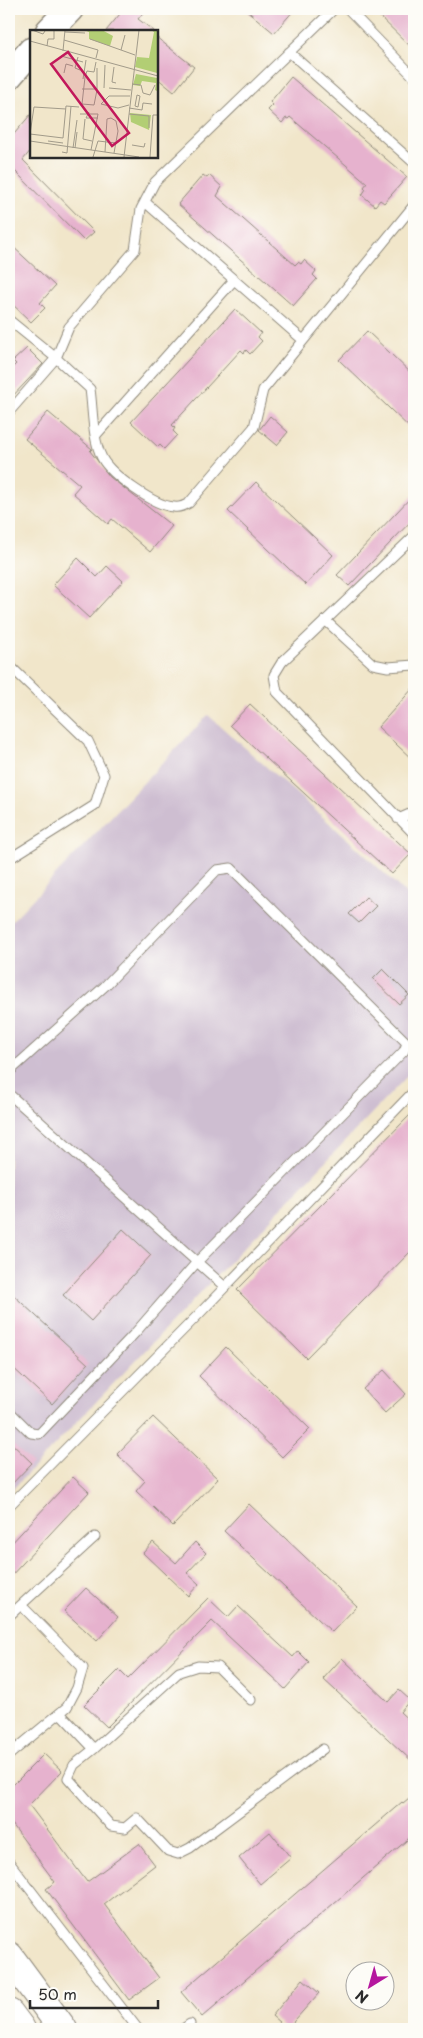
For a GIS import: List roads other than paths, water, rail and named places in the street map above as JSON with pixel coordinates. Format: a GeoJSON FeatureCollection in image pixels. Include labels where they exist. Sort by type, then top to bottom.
{"type":"FeatureCollection","features":[{"type":"Feature","properties":{"kind":"highway"},"geometry":{"type":"LineString","coordinates":[[9,1956],[63,2029]]}},
{"type":"Feature","properties":{"kind":"highway"},"geometry":{"type":"LineString","coordinates":[[9,2013],[21,2029]]}},
{"type":"Feature","properties":{"kind":"main road"},"geometry":{"type":"LineString","coordinates":[[50,30],[70,9]]}},
{"type":"Feature","properties":{"kind":"main road"},"geometry":{"type":"LineString","coordinates":[[9,76],[30,52]]}},
{"type":"Feature","properties":{"kind":"lane"},"geometry":{"type":"LineString","coordinates":[[9,412],[56,358],[69,327],[135,250],[141,209],[156,182],[334,9]]}},
{"type":"Feature","properties":{"kind":"lane"},"geometry":{"type":"LineString","coordinates":[[348,9],[414,77]]}},
{"type":"Feature","properties":{"kind":"lane"},"geometry":{"type":"LineString","coordinates":[[289,52],[414,163]]}},
{"type":"Feature","properties":{"kind":"lane"},"geometry":{"type":"LineString","coordinates":[[145,202],[303,340]]}},
{"type":"Feature","properties":{"kind":"lane"},"geometry":{"type":"LineString","coordinates":[[9,320],[56,358],[90,389],[96,435],[102,457],[108,466],[157,502],[169,506],[182,507],[189,503],[254,426],[263,390],[414,204]]}},
{"type":"Feature","properties":{"kind":"lane"},"geometry":{"type":"LineString","coordinates":[[96,435],[234,280]]}},
{"type":"Feature","properties":{"kind":"lane"},"geometry":{"type":"LineString","coordinates":[[414,536],[282,662],[274,675],[277,692],[414,834]]}},
{"type":"Feature","properties":{"kind":"lane"},"geometry":{"type":"LineString","coordinates":[[325,620],[373,664],[388,666],[414,665]]}},
{"type":"Feature","properties":{"kind":"lane"},"geometry":{"type":"LineString","coordinates":[[9,665],[88,741],[104,775],[95,804],[9,859]]}},
{"type":"Feature","properties":{"kind":"lane"},"geometry":{"type":"LineString","coordinates":[[398,819],[414,812]]}},
{"type":"Feature","properties":{"kind":"lane"},"geometry":{"type":"LineString","coordinates":[[9,1072],[105,986],[217,870],[231,868],[407,1043],[404,1051],[197,1262],[135,1333],[39,1434],[30,1433],[9,1412]]}},
{"type":"Feature","properties":{"kind":"lane"},"geometry":{"type":"LineString","coordinates":[[9,1506],[225,1287],[414,1091]]}},
{"type":"Feature","properties":{"kind":"lane"},"geometry":{"type":"LineString","coordinates":[[9,1094],[225,1287]]}},
{"type":"Feature","properties":{"kind":"lane"},"geometry":{"type":"LineString","coordinates":[[9,1616],[95,1537]]}},
{"type":"Feature","properties":{"kind":"lane"},"geometry":{"type":"LineString","coordinates":[[9,1755],[67,1707],[77,1688],[83,1668],[21,1605]]}},
{"type":"Feature","properties":{"kind":"lane"},"geometry":{"type":"LineString","coordinates":[[251,1700],[218,1667],[198,1666],[179,1672],[74,1765],[68,1778],[111,1826],[125,1828],[137,1818],[168,1851],[178,1854],[190,1848],[323,1749]]}},
{"type":"Feature","properties":{"kind":"lane"},"geometry":{"type":"LineString","coordinates":[[60,1713],[94,1749]]}},
{"type":"Feature","properties":{"kind":"lane"},"geometry":{"type":"LineString","coordinates":[[9,1862],[138,2029]]}}]}
